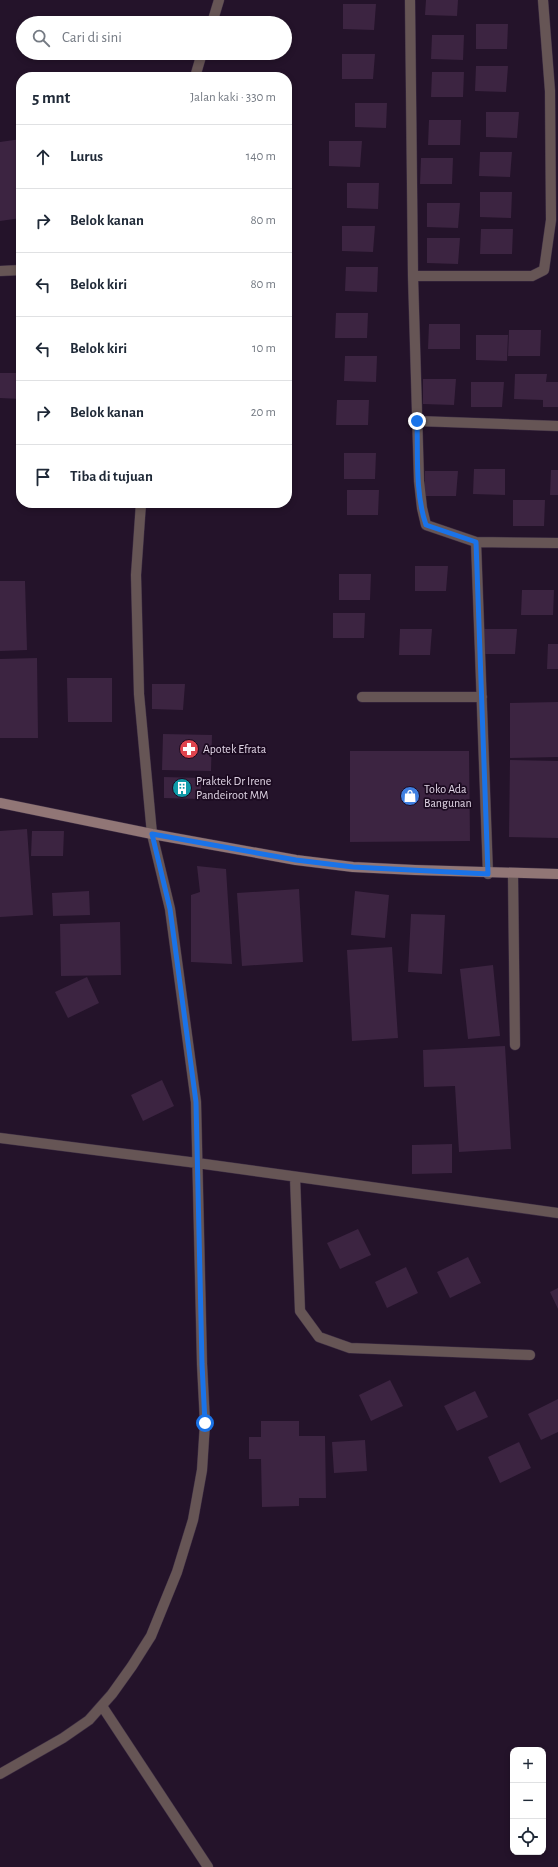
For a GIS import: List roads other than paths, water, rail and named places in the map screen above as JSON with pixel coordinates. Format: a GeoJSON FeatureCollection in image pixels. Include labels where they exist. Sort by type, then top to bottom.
{"type":"FeatureCollection","features":[{"type":"Feature","properties":{"kind":"main road"},"geometry":{"type":"LineString","coordinates":[[0,803],[152,834],[296,860],[353,867],[488,874],[558,874]]}},
{"type":"Feature","properties":{"kind":"street"},"geometry":{"type":"LineString","coordinates":[[214,16],[219,0]]}},
{"type":"Feature","properties":{"kind":"street"},"geometry":{"type":"LineString","coordinates":[[410,0],[413,276],[417,421],[419,481],[422,508],[426,525],[476,542],[558,543]]}},
{"type":"Feature","properties":{"kind":"street"},"geometry":{"type":"LineString","coordinates":[[413,276],[532,276],[539,274],[544,270],[555,220],[554,91],[543,0]]}},
{"type":"Feature","properties":{"kind":"street"},"geometry":{"type":"LineString","coordinates":[[196,72],[200,60]]}},
{"type":"Feature","properties":{"kind":"street"},"geometry":{"type":"LineString","coordinates":[[0,271],[16,270]]}},
{"type":"Feature","properties":{"kind":"street"},"geometry":{"type":"LineString","coordinates":[[417,421],[558,426]]}},
{"type":"Feature","properties":{"kind":"street"},"geometry":{"type":"LineString","coordinates":[[0,1774],[63,1738],[89,1720],[102,1706],[128,1672],[151,1636],[177,1572],[193,1520],[202,1470],[205,1423],[202,1364],[196,1102],[170,909],[152,834],[139,694],[136,583],[140,508]]}},
{"type":"Feature","properties":{"kind":"street"},"geometry":{"type":"LineString","coordinates":[[476,542],[488,874]]}},
{"type":"Feature","properties":{"kind":"street"},"geometry":{"type":"LineString","coordinates":[[362,698],[482,696]]}},
{"type":"Feature","properties":{"kind":"street"},"geometry":{"type":"LineString","coordinates":[[512,874],[515,1046]]}},
{"type":"Feature","properties":{"kind":"street"},"geometry":{"type":"LineString","coordinates":[[0,1138],[197,1163],[558,1214]]}},
{"type":"Feature","properties":{"kind":"street"},"geometry":{"type":"LineString","coordinates":[[295,1177],[300,1312],[319,1337],[350,1348],[530,1355]]}},
{"type":"Feature","properties":{"kind":"street"},"geometry":{"type":"LineString","coordinates":[[102,1706],[208,1867]]}},
{"type":"Feature","properties":{"kind":"place","name":"Apotek Efrata"},"geometry":{"type":"Point","coordinates":[189,749]}},
{"type":"Feature","properties":{"kind":"place","name":"Praktek Dr Irene Pandeiroot MM"},"geometry":{"type":"Point","coordinates":[182,788]}},
{"type":"Feature","properties":{"kind":"place","name":"Toko Ada Bangunan"},"geometry":{"type":"Point","coordinates":[410,796]}}]}
